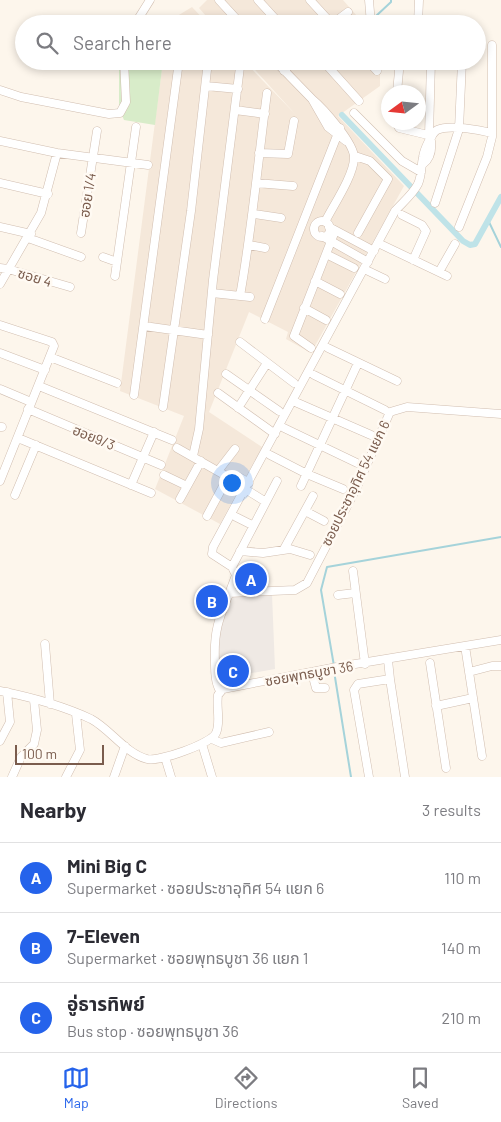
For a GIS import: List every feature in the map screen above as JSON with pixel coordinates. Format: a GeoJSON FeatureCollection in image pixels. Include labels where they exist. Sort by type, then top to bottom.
{"type":"FeatureCollection","features":[{"type":"Feature","properties":{"kind":"street"},"geometry":{"type":"LineString","coordinates":[[141,15],[150,0]]}},
{"type":"Feature","properties":{"kind":"street"},"geometry":{"type":"LineString","coordinates":[[219,0],[233,15]]}},
{"type":"Feature","properties":{"kind":"street"},"geometry":{"type":"LineString","coordinates":[[258,0],[272,15]]}},
{"type":"Feature","properties":{"kind":"street"},"geometry":{"type":"LineString","coordinates":[[369,0],[370,15]]}},
{"type":"Feature","properties":{"kind":"street"},"geometry":{"type":"LineString","coordinates":[[418,15],[419,0]]}},
{"type":"Feature","properties":{"kind":"street"},"geometry":{"type":"LineString","coordinates":[[312,1],[324,15]]}},
{"type":"Feature","properties":{"kind":"street"},"geometry":{"type":"LineString","coordinates":[[344,15],[348,12]]}},
{"type":"Feature","properties":{"kind":"street"},"geometry":{"type":"LineString","coordinates":[[459,227],[487,157],[492,133],[492,46]]}},
{"type":"Feature","properties":{"kind":"street"},"geometry":{"type":"LineString","coordinates":[[0,90],[22,97],[109,114],[120,113],[126,102],[124,70]]}},
{"type":"Feature","properties":{"kind":"street"},"geometry":{"type":"LineString","coordinates":[[134,395],[178,70]]}},
{"type":"Feature","properties":{"kind":"street"},"geometry":{"type":"LineString","coordinates":[[163,407],[207,70]]}},
{"type":"Feature","properties":{"kind":"street"},"geometry":{"type":"LineString","coordinates":[[192,456],[199,429],[212,293],[240,70]]}},
{"type":"Feature","properties":{"kind":"street"},"geometry":{"type":"LineString","coordinates":[[331,70],[359,101]]}},
{"type":"Feature","properties":{"kind":"street"},"geometry":{"type":"LineString","coordinates":[[398,85],[399,70]]}},
{"type":"Feature","properties":{"kind":"street"},"geometry":{"type":"LineString","coordinates":[[0,741],[10,722],[4,691],[50,704],[100,725],[125,746],[146,759],[165,756],[212,739],[218,729],[217,701],[220,692],[216,678],[214,638],[216,626],[236,575],[232,567],[215,557],[211,551],[247,492],[249,483],[395,211],[416,187],[422,168],[431,152],[432,70]]}},
{"type":"Feature","properties":{"kind":"street"},"geometry":{"type":"LineString","coordinates":[[435,203],[459,129],[462,70]]}},
{"type":"Feature","properties":{"kind":"street"},"geometry":{"type":"LineString","coordinates":[[284,71],[312,99],[328,128],[338,132],[355,156],[370,161],[388,178],[358,233]]}},
{"type":"Feature","properties":{"kind":"street"},"geometry":{"type":"LineString","coordinates":[[206,86],[238,89]]}},
{"type":"Feature","properties":{"kind":"street"},"geometry":{"type":"LineString","coordinates":[[240,296],[254,214],[259,152],[268,93]]}},
{"type":"Feature","properties":{"kind":"street"},"geometry":{"type":"LineString","coordinates":[[235,110],[264,114]]}},
{"type":"Feature","properties":{"kind":"street"},"geometry":{"type":"LineString","coordinates":[[354,113],[402,161],[422,168]]}},
{"type":"Feature","properties":{"kind":"street"},"geometry":{"type":"LineString","coordinates":[[259,152],[288,154],[294,121]]}},
{"type":"Feature","properties":{"kind":"street"},"geometry":{"type":"LineString","coordinates":[[115,276],[136,126]]}},
{"type":"Feature","properties":{"kind":"street"},"geometry":{"type":"LineString","coordinates":[[404,130],[430,137],[440,130],[473,128],[492,133]]}},
{"type":"Feature","properties":{"kind":"street","name":"ฮอย 1/4"},"geometry":{"type":"LineString","coordinates":[[81,233],[97,131]]}},
{"type":"Feature","properties":{"kind":"street"},"geometry":{"type":"LineString","coordinates":[[265,319],[338,132]]}},
{"type":"Feature","properties":{"kind":"street"},"geometry":{"type":"LineString","coordinates":[[0,141],[93,158],[148,165]]}},
{"type":"Feature","properties":{"kind":"street"},"geometry":{"type":"LineString","coordinates":[[0,284],[4,268],[30,236],[48,194],[57,152]]}},
{"type":"Feature","properties":{"kind":"street"},"geometry":{"type":"LineString","coordinates":[[322,236],[327,234],[353,167],[355,156]]}},
{"type":"Feature","properties":{"kind":"street"},"geometry":{"type":"LineString","coordinates":[[0,183],[48,194]]}},
{"type":"Feature","properties":{"kind":"street"},"geometry":{"type":"LineString","coordinates":[[256,183],[293,186]]}},
{"type":"Feature","properties":{"kind":"street"},"geometry":{"type":"LineString","coordinates":[[254,214],[281,218]]}},
{"type":"Feature","properties":{"kind":"street"},"geometry":{"type":"LineString","coordinates":[[402,215],[422,225],[426,231],[413,260]]}},
{"type":"Feature","properties":{"kind":"street"},"geometry":{"type":"LineString","coordinates":[[314,229],[317,222],[330,226],[374,251]]}},
{"type":"Feature","properties":{"kind":"street"},"geometry":{"type":"LineString","coordinates":[[302,223],[314,229],[317,235],[331,241],[385,280]]}},
{"type":"Feature","properties":{"kind":"street"},"geometry":{"type":"LineString","coordinates":[[311,348],[294,336],[331,241],[330,226]]}},
{"type":"Feature","properties":{"kind":"street"},"geometry":{"type":"LineString","coordinates":[[0,228],[30,236],[81,257]]}},
{"type":"Feature","properties":{"kind":"street"},"geometry":{"type":"LineString","coordinates":[[378,243],[447,276]]}},
{"type":"Feature","properties":{"kind":"street"},"geometry":{"type":"LineString","coordinates":[[439,272],[454,244]]}},
{"type":"Feature","properties":{"kind":"street"},"geometry":{"type":"LineString","coordinates":[[249,246],[265,248]]}},
{"type":"Feature","properties":{"kind":"street"},"geometry":{"type":"LineString","coordinates":[[326,254],[354,268]]}},
{"type":"Feature","properties":{"kind":"street"},"geometry":{"type":"LineString","coordinates":[[103,258],[117,262]]}},
{"type":"Feature","properties":{"kind":"street","name":"ซอย 4"},"geometry":{"type":"LineString","coordinates":[[4,268],[70,287]]}},
{"type":"Feature","properties":{"kind":"street"},"geometry":{"type":"LineString","coordinates":[[315,281],[340,294]]}},
{"type":"Feature","properties":{"kind":"street"},"geometry":{"type":"LineString","coordinates":[[212,293],[250,297]]}},
{"type":"Feature","properties":{"kind":"street"},"geometry":{"type":"LineString","coordinates":[[304,308],[326,320]]}},
{"type":"Feature","properties":{"kind":"street"},"geometry":{"type":"LineString","coordinates":[[0,326],[52,342],[54,346],[0,481]]}},
{"type":"Feature","properties":{"kind":"street"},"geometry":{"type":"LineString","coordinates":[[144,326],[208,335]]}},
{"type":"Feature","properties":{"kind":"street"},"geometry":{"type":"LineString","coordinates":[[240,342],[294,384]]}},
{"type":"Feature","properties":{"kind":"street"},"geometry":{"type":"LineString","coordinates":[[328,348],[397,381]]}},
{"type":"Feature","properties":{"kind":"street"},"geometry":{"type":"LineString","coordinates":[[0,353],[45,370]]}},
{"type":"Feature","properties":{"kind":"street"},"geometry":{"type":"LineString","coordinates":[[50,357],[117,383]]}},
{"type":"Feature","properties":{"kind":"street"},"geometry":{"type":"LineString","coordinates":[[238,408],[267,363]]}},
{"type":"Feature","properties":{"kind":"street"},"geometry":{"type":"LineString","coordinates":[[302,486],[358,363]]}},
{"type":"Feature","properties":{"kind":"street"},"geometry":{"type":"LineString","coordinates":[[226,374],[278,412]]}},
{"type":"Feature","properties":{"kind":"street"},"geometry":{"type":"LineString","coordinates":[[314,375],[385,410]]}},
{"type":"Feature","properties":{"kind":"street"},"geometry":{"type":"LineString","coordinates":[[39,386],[172,440]]}},
{"type":"Feature","properties":{"kind":"street","name":"ฮอย9/3"},"geometry":{"type":"LineString","coordinates":[[0,389],[29,405],[161,465]]}},
{"type":"Feature","properties":{"kind":"street"},"geometry":{"type":"LineString","coordinates":[[218,394],[275,434]]}},
{"type":"Feature","properties":{"kind":"street"},"geometry":{"type":"LineString","coordinates":[[293,401],[371,435]]}},
{"type":"Feature","properties":{"kind":"street","name":"ซอยประชาอุทิศ 54 แยก 6"},"geometry":{"type":"LineString","coordinates":[[230,593],[295,590],[307,583],[356,489],[390,412],[407,407],[500,414]]}},
{"type":"Feature","properties":{"kind":"street"},"geometry":{"type":"LineString","coordinates":[[284,428],[357,463]]}},
{"type":"Feature","properties":{"kind":"street"},"geometry":{"type":"LineString","coordinates":[[131,485],[154,432]]}},
{"type":"Feature","properties":{"kind":"street"},"geometry":{"type":"LineString","coordinates":[[18,438],[151,493]]}},
{"type":"Feature","properties":{"kind":"street"},"geometry":{"type":"LineString","coordinates":[[15,495],[36,445]]}},
{"type":"Feature","properties":{"kind":"street"},"geometry":{"type":"LineString","coordinates":[[178,448],[228,477],[239,477],[249,483]]}},
{"type":"Feature","properties":{"kind":"street"},"geometry":{"type":"LineString","coordinates":[[218,471],[235,449]]}},
{"type":"Feature","properties":{"kind":"street"},"geometry":{"type":"LineString","coordinates":[[270,455],[307,474],[343,489]]}},
{"type":"Feature","properties":{"kind":"street"},"geometry":{"type":"LineString","coordinates":[[180,499],[201,461]]}},
{"type":"Feature","properties":{"kind":"street"},"geometry":{"type":"LineString","coordinates":[[164,475],[187,486]]}},
{"type":"Feature","properties":{"kind":"street"},"geometry":{"type":"LineString","coordinates":[[228,477],[233,487],[266,502]]}},
{"type":"Feature","properties":{"kind":"street"},"geometry":{"type":"LineString","coordinates":[[207,516],[228,477]]}},
{"type":"Feature","properties":{"kind":"street"},"geometry":{"type":"LineString","coordinates":[[232,567],[252,525],[277,481]]}},
{"type":"Feature","properties":{"kind":"street"},"geometry":{"type":"LineString","coordinates":[[284,549],[313,496]]}},
{"type":"Feature","properties":{"kind":"street"},"geometry":{"type":"LineString","coordinates":[[305,511],[324,521]]}},
{"type":"Feature","properties":{"kind":"street"},"geometry":{"type":"LineString","coordinates":[[236,517],[252,525]]}},
{"type":"Feature","properties":{"kind":"street"},"geometry":{"type":"LineString","coordinates":[[240,551],[263,553],[284,549],[297,549],[310,556]]}},
{"type":"Feature","properties":{"kind":"street"},"geometry":{"type":"LineString","coordinates":[[352,571],[365,664]]}},
{"type":"Feature","properties":{"kind":"street"},"geometry":{"type":"LineString","coordinates":[[338,595],[355,593]]}},
{"type":"Feature","properties":{"kind":"street","name":"ซอยพุทธบูชา 36"},"geometry":{"type":"LineString","coordinates":[[220,692],[229,687],[337,667],[365,664],[501,640]]}},
{"type":"Feature","properties":{"kind":"street"},"geometry":{"type":"LineString","coordinates":[[44,644],[50,704]]}},
{"type":"Feature","properties":{"kind":"street"},"geometry":{"type":"LineString","coordinates":[[465,646],[482,756]]}},
{"type":"Feature","properties":{"kind":"street"},"geometry":{"type":"LineString","coordinates":[[388,660],[405,777]]}},
{"type":"Feature","properties":{"kind":"street"},"geometry":{"type":"LineString","coordinates":[[430,663],[446,768]]}},
{"type":"Feature","properties":{"kind":"street"},"geometry":{"type":"LineString","coordinates":[[469,672],[492,666],[501,666]]}},
{"type":"Feature","properties":{"kind":"street"},"geometry":{"type":"LineString","coordinates":[[312,673],[316,688],[325,688]]}},
{"type":"Feature","properties":{"kind":"street"},"geometry":{"type":"LineString","coordinates":[[370,777],[354,690],[358,684],[390,679]]}},
{"type":"Feature","properties":{"kind":"street"},"geometry":{"type":"LineString","coordinates":[[436,706],[473,698]]}},
{"type":"Feature","properties":{"kind":"street"},"geometry":{"type":"LineString","coordinates":[[12,777],[21,756],[34,744],[37,730],[34,700]]}},
{"type":"Feature","properties":{"kind":"street"},"geometry":{"type":"LineString","coordinates":[[66,777],[80,750],[76,714]]}},
{"type":"Feature","properties":{"kind":"street"},"geometry":{"type":"LineString","coordinates":[[212,739],[221,743],[269,732]]}},
{"type":"Feature","properties":{"kind":"street"},"geometry":{"type":"LineString","coordinates":[[202,744],[212,777]]}},
{"type":"Feature","properties":{"kind":"street"},"geometry":{"type":"LineString","coordinates":[[114,777],[125,746]]}},
{"type":"Feature","properties":{"kind":"street"},"geometry":{"type":"LineString","coordinates":[[165,756],[171,777]]}},
{"type":"Feature","properties":{"kind":"shaded area"},"geometry":{"type":"Polygon","coordinates":[[[207,0],[343,0],[356,15],[205,15],[199,8],[207,0]]]}},
{"type":"Feature","properties":{"kind":"shaded area"},"geometry":{"type":"Polygon","coordinates":[[[192,7],[200,15],[179,15],[192,7]]]}},
{"type":"Feature","properties":{"kind":"shaded area"},"geometry":{"type":"Polygon","coordinates":[[[162,70],[253,70],[296,115],[255,70],[380,70],[380,86],[338,116],[404,186],[311,353],[286,339],[288,332],[249,312],[209,412],[262,447],[220,524],[155,489],[184,416],[120,391],[162,70]]]}},
{"type":"Feature","properties":{"kind":"shaded area"},"geometry":{"type":"Polygon","coordinates":[[[272,594],[275,669],[218,679],[218,630],[231,596],[272,594]]]}},
{"type":"Feature","properties":{"kind":"green space"},"geometry":{"type":"Polygon","coordinates":[[[119,70],[162,70],[155,125],[124,120],[119,108],[119,70]]]}},
{"type":"Feature","properties":{"kind":"waterway"},"geometry":{"type":"LineString","coordinates":[[377,15],[391,0]]}},
{"type":"Feature","properties":{"kind":"waterway"},"geometry":{"type":"LineString","coordinates":[[342,115],[463,241],[470,245],[475,244],[501,197]]}},
{"type":"Feature","properties":{"kind":"waterway"},"geometry":{"type":"LineString","coordinates":[[489,222],[501,247]]}},
{"type":"Feature","properties":{"kind":"waterway"},"geometry":{"type":"LineString","coordinates":[[334,666],[321,590],[327,567],[501,537]]}},
{"type":"Feature","properties":{"kind":"waterway"},"geometry":{"type":"LineString","coordinates":[[334,671],[351,777]]}},
{"type":"Feature","properties":{"kind":"place","name":"Mini Big C"},"geometry":{"type":"Point","coordinates":[251,579]}},
{"type":"Feature","properties":{"kind":"place","name":"7-Eleven"},"geometry":{"type":"Point","coordinates":[212,601]}},
{"type":"Feature","properties":{"kind":"place","name":"อู่ธารทิพย์"},"geometry":{"type":"Point","coordinates":[233,671]}}]}
